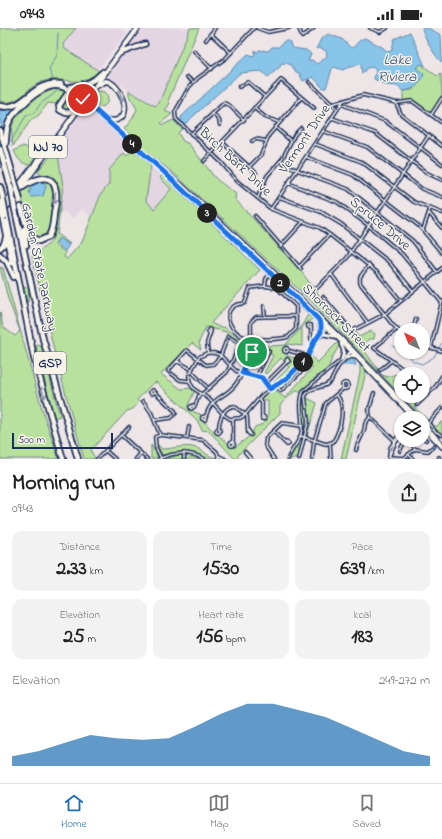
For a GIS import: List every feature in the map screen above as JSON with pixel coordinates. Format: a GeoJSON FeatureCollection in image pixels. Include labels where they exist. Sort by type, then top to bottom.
{"type":"FeatureCollection","features":[{"type":"Feature","properties":{"kind":"highway","name":"NJ 70"},"geometry":{"type":"LineString","coordinates":[[3,217],[20,189],[135,28]]}},
{"type":"Feature","properties":{"kind":"highway","name":"NJ 70"},"geometry":{"type":"LineString","coordinates":[[84,100],[138,28]]}},
{"type":"Feature","properties":{"kind":"highway"},"geometry":{"type":"LineString","coordinates":[[119,54],[128,49],[143,46],[145,44]]}},
{"type":"Feature","properties":{"kind":"highway"},"geometry":{"type":"LineString","coordinates":[[70,87],[79,86],[93,81],[103,72]]}},
{"type":"Feature","properties":{"kind":"highway"},"geometry":{"type":"LineString","coordinates":[[93,89],[100,83],[106,81],[114,84],[118,88],[124,105],[124,113],[118,120],[107,121]]}},
{"type":"Feature","properties":{"kind":"highway"},"geometry":{"type":"LineString","coordinates":[[0,106],[15,106],[36,89],[45,84],[56,83],[70,87],[82,96],[84,100]]}},
{"type":"Feature","properties":{"kind":"highway"},"geometry":{"type":"LineString","coordinates":[[5,146],[6,132],[12,118],[39,91],[46,88],[59,86],[69,88],[84,100]]}},
{"type":"Feature","properties":{"kind":"highway"},"geometry":{"type":"LineString","coordinates":[[78,95],[70,92],[59,106],[60,110],[66,113],[85,107],[96,111]]}},
{"type":"Feature","properties":{"kind":"highway","name":"NJ 70"},"geometry":{"type":"LineString","coordinates":[[0,211],[77,110]]}},
{"type":"Feature","properties":{"kind":"highway"},"geometry":{"type":"LineString","coordinates":[[0,130],[20,200],[27,265]]}},
{"type":"Feature","properties":{"kind":"highway","name":"Garden State Parkway"},"geometry":{"type":"LineString","coordinates":[[0,149],[11,187],[47,351],[78,459]]}},
{"type":"Feature","properties":{"kind":"highway"},"geometry":{"type":"LineString","coordinates":[[20,189],[31,181],[39,178],[48,180],[54,187],[56,196],[52,228],[48,237],[39,240],[30,236],[21,207]]}},
{"type":"Feature","properties":{"kind":"highway","name":"Garden State Parkway"},"geometry":{"type":"LineString","coordinates":[[0,187],[3,217],[27,328],[44,398],[63,459]]}},
{"type":"Feature","properties":{"kind":"highway"},"geometry":{"type":"LineString","coordinates":[[3,217],[14,277],[27,328]]}},
{"type":"Feature","properties":{"kind":"highway"},"geometry":{"type":"LineString","coordinates":[[0,248],[4,244],[6,233]]}},
{"type":"Feature","properties":{"kind":"highway"},"geometry":{"type":"LineString","coordinates":[[0,255],[7,262],[14,277]]}},
{"type":"Feature","properties":{"kind":"main road","name":"Shorrock Street"},"geometry":{"type":"LineString","coordinates":[[84,100],[164,172],[270,274],[318,317]]}},
{"type":"Feature","properties":{"kind":"main road","name":"Shorrock Street"},"geometry":{"type":"LineString","coordinates":[[164,172],[181,185],[285,283],[408,411]]}},
{"type":"Feature","properties":{"kind":"main road"},"geometry":{"type":"LineString","coordinates":[[260,260],[270,274],[285,283]]}},
{"type":"Feature","properties":{"kind":"main road"},"geometry":{"type":"LineString","coordinates":[[318,317],[327,328],[337,336]]}},
{"type":"Feature","properties":{"kind":"main road"},"geometry":{"type":"LineString","coordinates":[[318,317],[321,324],[322,333],[337,336]]}},
{"type":"Feature","properties":{"kind":"main road","name":"Shorrock Street"},"geometry":{"type":"LineString","coordinates":[[337,336],[339,340],[355,353],[409,411]]}},
{"type":"Feature","properties":{"kind":"main road"},"geometry":{"type":"LineString","coordinates":[[339,340],[344,351],[344,359],[352,356],[358,358]]}},
{"type":"Feature","properties":{"kind":"main road"},"geometry":{"type":"LineString","coordinates":[[430,431],[442,444]]}},
{"type":"Feature","properties":{"kind":"main road"},"geometry":{"type":"LineString","coordinates":[[430,435],[442,447]]}},
{"type":"Feature","properties":{"kind":"street"},"geometry":{"type":"LineString","coordinates":[[206,40],[215,28]]}},
{"type":"Feature","properties":{"kind":"street","name":"Birch Bark Drive"},"geometry":{"type":"LineString","coordinates":[[254,28],[231,53],[193,82],[185,92],[175,114],[177,121],[212,153],[237,181],[271,209],[320,228],[330,235],[382,276],[401,301]]}},
{"type":"Feature","properties":{"kind":"street"},"geometry":{"type":"LineString","coordinates":[[257,28],[268,32],[289,28]]}},
{"type":"Feature","properties":{"kind":"street"},"geometry":{"type":"LineString","coordinates":[[299,28],[302,36],[314,28]]}},
{"type":"Feature","properties":{"kind":"street"},"geometry":{"type":"LineString","coordinates":[[370,28],[380,32],[387,28]]}},
{"type":"Feature","properties":{"kind":"street"},"geometry":{"type":"LineString","coordinates":[[211,33],[231,53]]}},
{"type":"Feature","properties":{"kind":"street"},"geometry":{"type":"LineString","coordinates":[[194,52],[212,69]]}},
{"type":"Feature","properties":{"kind":"street"},"geometry":{"type":"LineString","coordinates":[[187,77],[193,82]]}},
{"type":"Feature","properties":{"kind":"street"},"geometry":{"type":"LineString","coordinates":[[204,161],[281,80],[283,80],[314,108]]}},
{"type":"Feature","properties":{"kind":"street"},"geometry":{"type":"LineString","coordinates":[[239,87],[247,82],[250,83],[265,97]]}},
{"type":"Feature","properties":{"kind":"street"},"geometry":{"type":"LineString","coordinates":[[310,82],[337,109]]}},
{"type":"Feature","properties":{"kind":"street"},"geometry":{"type":"LineString","coordinates":[[332,104],[363,95],[396,103],[414,101],[442,123]]}},
{"type":"Feature","properties":{"kind":"street"},"geometry":{"type":"LineString","coordinates":[[249,167],[261,155],[266,141],[275,127],[302,98]]}},
{"type":"Feature","properties":{"kind":"street"},"geometry":{"type":"LineString","coordinates":[[431,115],[442,98]]}},
{"type":"Feature","properties":{"kind":"street","name":"Vermont Drive"},"geometry":{"type":"LineString","coordinates":[[271,209],[343,101]]}},
{"type":"Feature","properties":{"kind":"street"},"geometry":{"type":"LineString","coordinates":[[191,134],[224,103],[244,120]]}},
{"type":"Feature","properties":{"kind":"street"},"geometry":{"type":"LineString","coordinates":[[396,103],[401,114],[442,146]]}},
{"type":"Feature","properties":{"kind":"street"},"geometry":{"type":"LineString","coordinates":[[341,104],[382,119],[442,164]]}},
{"type":"Feature","properties":{"kind":"street"},"geometry":{"type":"LineString","coordinates":[[254,108],[265,117],[279,122]]}},
{"type":"Feature","properties":{"kind":"street"},"geometry":{"type":"LineString","coordinates":[[212,113],[219,120],[220,125]]}},
{"type":"Feature","properties":{"kind":"street"},"geometry":{"type":"LineString","coordinates":[[332,118],[375,133],[427,173],[442,180]]}},
{"type":"Feature","properties":{"kind":"street"},"geometry":{"type":"LineString","coordinates":[[275,127],[291,141]]}},
{"type":"Feature","properties":{"kind":"street"},"geometry":{"type":"LineString","coordinates":[[258,197],[267,176],[280,161],[291,141],[301,128]]}},
{"type":"Feature","properties":{"kind":"street"},"geometry":{"type":"LineString","coordinates":[[323,131],[367,147],[422,189],[442,197]]}},
{"type":"Feature","properties":{"kind":"street"},"geometry":{"type":"LineString","coordinates":[[318,288],[360,239],[429,136]]}},
{"type":"Feature","properties":{"kind":"street"},"geometry":{"type":"LineString","coordinates":[[252,141],[256,139],[266,141]]}},
{"type":"Feature","properties":{"kind":"street"},"geometry":{"type":"LineString","coordinates":[[222,142],[256,173]]}},
{"type":"Feature","properties":{"kind":"street"},"geometry":{"type":"LineString","coordinates":[[315,144],[358,160],[414,202],[442,213]]}},
{"type":"Feature","properties":{"kind":"street"},"geometry":{"type":"LineString","coordinates":[[306,157],[353,175],[423,230],[442,253]]}},
{"type":"Feature","properties":{"kind":"street"},"geometry":{"type":"LineString","coordinates":[[280,161],[297,170],[344,187],[412,241],[437,272]]}},
{"type":"Feature","properties":{"kind":"street","name":"Spruce Drive"},"geometry":{"type":"LineString","coordinates":[[288,183],[337,202],[369,226],[399,250],[442,302]]}},
{"type":"Feature","properties":{"kind":"street"},"geometry":{"type":"LineString","coordinates":[[279,197],[330,216],[389,262],[413,291]]}},
{"type":"Feature","properties":{"kind":"street"},"geometry":{"type":"LineString","coordinates":[[423,230],[430,209]]}},
{"type":"Feature","properties":{"kind":"street"},"geometry":{"type":"LineString","coordinates":[[429,213],[442,228]]}},
{"type":"Feature","properties":{"kind":"street"},"geometry":{"type":"LineString","coordinates":[[254,216],[300,268],[330,235]]}},
{"type":"Feature","properties":{"kind":"street"},"geometry":{"type":"LineString","coordinates":[[280,247],[303,222]]}},
{"type":"Feature","properties":{"kind":"street"},"geometry":{"type":"LineString","coordinates":[[369,265],[360,277],[360,283],[394,326]]}},
{"type":"Feature","properties":{"kind":"street"},"geometry":{"type":"LineString","coordinates":[[331,274],[368,323],[384,314],[442,268]]}},
{"type":"Feature","properties":{"kind":"street"},"geometry":{"type":"LineString","coordinates":[[265,286],[266,279],[270,274]]}},
{"type":"Feature","properties":{"kind":"street"},"geometry":{"type":"LineString","coordinates":[[265,286],[278,288],[296,306],[296,316],[295,330],[288,338],[251,338],[241,336],[232,329],[229,320],[230,312],[235,305],[245,303],[250,288],[265,286]]}},
{"type":"Feature","properties":{"kind":"street","name":"Shorrock Street"},"geometry":{"type":"LineString","coordinates":[[323,297],[352,331],[368,323]]}},
{"type":"Feature","properties":{"kind":"street"},"geometry":{"type":"LineString","coordinates":[[442,302],[431,348],[442,351]]}},
{"type":"Feature","properties":{"kind":"street"},"geometry":{"type":"LineString","coordinates":[[264,306],[264,316]]}},
{"type":"Feature","properties":{"kind":"street"},"geometry":{"type":"LineString","coordinates":[[251,338],[252,320],[256,317],[296,316]]}},
{"type":"Feature","properties":{"kind":"street"},"geometry":{"type":"LineString","coordinates":[[415,323],[416,319]]}},
{"type":"Feature","properties":{"kind":"street"},"geometry":{"type":"LineString","coordinates":[[270,389],[266,383],[256,376],[242,373],[230,366],[220,356],[208,353],[198,358],[191,371],[190,381],[194,389],[223,414],[233,419],[240,418],[246,415],[259,398],[290,376],[307,357],[314,341],[327,328]]}},
{"type":"Feature","properties":{"kind":"street"},"geometry":{"type":"LineString","coordinates":[[311,329],[311,339],[314,341]]}},
{"type":"Feature","properties":{"kind":"street"},"geometry":{"type":"LineString","coordinates":[[394,331],[374,348],[400,367]]}},
{"type":"Feature","properties":{"kind":"street"},"geometry":{"type":"LineString","coordinates":[[208,353],[207,343],[210,334]]}},
{"type":"Feature","properties":{"kind":"street"},"geometry":{"type":"LineString","coordinates":[[190,381],[180,380],[169,372],[170,368],[188,350],[206,364],[210,365],[217,361],[228,336],[252,352],[233,388],[212,403],[206,416]]}},
{"type":"Feature","properties":{"kind":"street"},"geometry":{"type":"LineString","coordinates":[[195,406],[201,394],[221,378],[230,366],[240,343]]}},
{"type":"Feature","properties":{"kind":"street"},"geometry":{"type":"LineString","coordinates":[[288,459],[290,453],[302,437],[308,422],[305,396],[309,390],[331,381],[338,367],[351,350]]}},
{"type":"Feature","properties":{"kind":"street"},"geometry":{"type":"LineString","coordinates":[[299,459],[302,437],[300,402],[303,392],[306,388],[344,359],[351,350]]}},
{"type":"Feature","properties":{"kind":"street"},"geometry":{"type":"LineString","coordinates":[[290,351],[307,357]]}},
{"type":"Feature","properties":{"kind":"street"},"geometry":{"type":"LineString","coordinates":[[256,376],[267,355]]}},
{"type":"Feature","properties":{"kind":"street"},"geometry":{"type":"LineString","coordinates":[[276,386],[280,390],[283,390],[294,380],[308,364],[307,357]]}},
{"type":"Feature","properties":{"kind":"street"},"geometry":{"type":"LineString","coordinates":[[380,370],[391,360]]}},
{"type":"Feature","properties":{"kind":"street"},"geometry":{"type":"LineString","coordinates":[[177,361],[191,371],[208,388]]}},
{"type":"Feature","properties":{"kind":"street"},"geometry":{"type":"LineString","coordinates":[[266,383],[286,363]]}},
{"type":"Feature","properties":{"kind":"street"},"geometry":{"type":"LineString","coordinates":[[290,376],[294,380]]}},
{"type":"Feature","properties":{"kind":"street"},"geometry":{"type":"LineString","coordinates":[[430,392],[442,376]]}},
{"type":"Feature","properties":{"kind":"street"},"geometry":{"type":"LineString","coordinates":[[312,459],[314,442],[326,403],[343,389]]}},
{"type":"Feature","properties":{"kind":"street"},"geometry":{"type":"LineString","coordinates":[[154,420],[171,418],[176,413],[155,392]]}},
{"type":"Feature","properties":{"kind":"street"},"geometry":{"type":"LineString","coordinates":[[374,393],[369,410],[370,418],[394,440]]}},
{"type":"Feature","properties":{"kind":"street"},"geometry":{"type":"LineString","coordinates":[[331,459],[330,444],[334,440],[343,412],[342,403],[337,395]]}},
{"type":"Feature","properties":{"kind":"street"},"geometry":{"type":"LineString","coordinates":[[259,398],[262,403],[262,416]]}},
{"type":"Feature","properties":{"kind":"street"},"geometry":{"type":"LineString","coordinates":[[143,401],[154,420],[160,435]]}},
{"type":"Feature","properties":{"kind":"street"},"geometry":{"type":"LineString","coordinates":[[300,402],[305,403]]}},
{"type":"Feature","properties":{"kind":"street"},"geometry":{"type":"LineString","coordinates":[[219,428],[223,414],[232,406],[236,407],[248,418],[248,430]]}},
{"type":"Feature","properties":{"kind":"street"},"geometry":{"type":"LineString","coordinates":[[442,408],[428,423],[437,433],[442,435]]}},
{"type":"Feature","properties":{"kind":"street"},"geometry":{"type":"LineString","coordinates":[[356,450],[358,441],[362,437],[365,430],[365,424],[370,418]]}},
{"type":"Feature","properties":{"kind":"street"},"geometry":{"type":"LineString","coordinates":[[233,419],[233,441]]}},
{"type":"Feature","properties":{"kind":"street"},"geometry":{"type":"LineString","coordinates":[[274,459],[264,443],[273,431],[282,423],[302,426]]}},
{"type":"Feature","properties":{"kind":"street"},"geometry":{"type":"LineString","coordinates":[[97,459],[129,427]]}},
{"type":"Feature","properties":{"kind":"street"},"geometry":{"type":"LineString","coordinates":[[187,438],[189,427]]}},
{"type":"Feature","properties":{"kind":"street"},"geometry":{"type":"LineString","coordinates":[[273,431],[285,443]]}},
{"type":"Feature","properties":{"kind":"street"},"geometry":{"type":"LineString","coordinates":[[121,434],[147,459]]}},
{"type":"Feature","properties":{"kind":"street"},"geometry":{"type":"LineString","coordinates":[[204,459],[195,455],[184,454],[170,454],[160,458],[155,444],[155,438],[160,435],[206,442],[217,452],[219,458],[225,459]]}},
{"type":"Feature","properties":{"kind":"street"},"geometry":{"type":"LineString","coordinates":[[302,437],[314,442],[330,444]]}},
{"type":"Feature","properties":{"kind":"street"},"geometry":{"type":"LineString","coordinates":[[394,444],[389,458],[404,458],[415,449],[428,452],[434,446]]}},
{"type":"Feature","properties":{"kind":"street"},"geometry":{"type":"LineString","coordinates":[[400,451],[402,447]]}},
{"type":"Feature","properties":{"kind":"street"},"geometry":{"type":"LineString","coordinates":[[106,451],[115,459]]}},
{"type":"Feature","properties":{"kind":"street"},"geometry":{"type":"LineString","coordinates":[[244,452],[251,459]]}},
{"type":"Feature","properties":{"kind":"street"},"geometry":{"type":"LineString","coordinates":[[136,459],[141,453]]}},
{"type":"Feature","properties":{"kind":"street"},"geometry":{"type":"LineString","coordinates":[[184,454],[184,459]]}},
{"type":"Feature","properties":{"kind":"street"},"geometry":{"type":"LineString","coordinates":[[409,454],[413,459]]}},
{"type":"Feature","properties":{"kind":"shaded area"},"geometry":{"type":"Polygon","coordinates":[[[76,28],[120,28],[127,34],[100,67],[93,69],[65,49],[63,45],[76,28]]]}},
{"type":"Feature","properties":{"kind":"shaded area"},"geometry":{"type":"Polygon","coordinates":[[[140,28],[190,28],[159,103],[155,106],[105,75],[140,28]]]}},
{"type":"Feature","properties":{"kind":"shaded area"},"geometry":{"type":"Polygon","coordinates":[[[82,109],[89,109],[133,147],[124,153],[109,184],[101,194],[92,218],[82,209],[73,219],[65,212],[61,212],[63,186],[59,170],[57,142],[82,109]]]}},
{"type":"Feature","properties":{"kind":"shaded area"},"geometry":{"type":"Polygon","coordinates":[[[152,165],[162,174],[159,178],[172,190],[154,210],[145,202],[148,170],[152,165]]]}},
{"type":"Feature","properties":{"kind":"green space"},"geometry":{"type":"Polygon","coordinates":[[[0,28],[76,28],[63,44],[65,49],[99,71],[86,82],[48,80],[32,87],[16,100],[11,102],[0,101],[0,28]]]}},
{"type":"Feature","properties":{"kind":"green space"},"geometry":{"type":"Polygon","coordinates":[[[190,28],[199,28],[168,101],[170,103],[165,111],[172,114],[161,123],[163,125],[173,120],[182,129],[178,133],[183,141],[189,144],[216,179],[236,194],[235,199],[299,269],[329,308],[351,333],[355,332],[359,337],[371,331],[375,334],[374,339],[369,339],[361,346],[382,375],[388,377],[394,375],[394,388],[311,301],[178,177],[138,145],[141,136],[135,139],[124,129],[133,118],[137,109],[129,96],[129,91],[155,106],[159,103],[190,28]]]}},
{"type":"Feature","properties":{"kind":"green space"},"geometry":{"type":"Polygon","coordinates":[[[421,64],[437,76],[441,74],[442,97],[431,113],[414,101],[403,102],[403,91],[413,90],[416,68],[421,64]]]}},
{"type":"Feature","properties":{"kind":"green space"},"geometry":{"type":"Polygon","coordinates":[[[93,83],[84,95],[73,87],[93,83]]]}},
{"type":"Feature","properties":{"kind":"green space"},"geometry":{"type":"Polygon","coordinates":[[[56,89],[66,91],[56,104],[48,103],[38,116],[31,120],[13,146],[12,127],[18,114],[35,98],[56,89]]]}},
{"type":"Feature","properties":{"kind":"green space"},"geometry":{"type":"Polygon","coordinates":[[[100,91],[107,96],[108,99],[103,106],[100,107],[93,102],[92,99],[97,92],[100,91]]]}},
{"type":"Feature","properties":{"kind":"green space"},"geometry":{"type":"Polygon","coordinates":[[[71,93],[80,100],[73,109],[63,112],[60,105],[71,93]]]}},
{"type":"Feature","properties":{"kind":"green space"},"geometry":{"type":"Polygon","coordinates":[[[23,146],[31,149],[36,158],[30,165],[24,164],[20,161],[14,151],[23,146]]]}},
{"type":"Feature","properties":{"kind":"green space"},"geometry":{"type":"Polygon","coordinates":[[[57,148],[63,186],[57,234],[70,244],[58,239],[55,245],[66,253],[64,257],[67,259],[82,242],[101,194],[109,184],[109,170],[124,153],[127,156],[131,151],[133,153],[137,151],[151,165],[146,200],[154,209],[171,189],[160,178],[162,175],[260,270],[211,323],[219,327],[224,327],[240,339],[252,345],[285,345],[298,332],[308,315],[313,318],[302,327],[302,346],[288,344],[283,349],[288,353],[287,356],[304,360],[311,351],[312,357],[317,363],[338,342],[340,344],[328,369],[318,375],[301,392],[295,391],[280,405],[280,413],[237,456],[239,459],[235,459],[209,431],[202,430],[197,420],[156,382],[150,386],[137,400],[139,402],[133,409],[127,411],[91,450],[95,459],[84,459],[56,359],[32,256],[52,240],[58,213],[59,190],[54,181],[37,172],[57,148]],[[206,327],[199,342],[201,350],[192,343],[161,374],[181,389],[192,388],[195,390],[188,405],[194,412],[200,414],[206,424],[234,448],[250,436],[255,427],[263,424],[268,417],[268,401],[262,401],[259,398],[272,388],[285,398],[313,367],[308,363],[284,390],[279,390],[274,382],[289,367],[281,358],[266,374],[264,373],[273,356],[269,352],[270,350],[250,349],[226,332],[206,327]]]}},
{"type":"Feature","properties":{"kind":"green space"},"geometry":{"type":"Polygon","coordinates":[[[40,179],[51,184],[55,193],[51,232],[40,240],[30,236],[21,193],[25,187],[40,179]]]}},
{"type":"Feature","properties":{"kind":"green space"},"geometry":{"type":"Polygon","coordinates":[[[0,267],[3,268],[42,409],[59,459],[0,459],[0,312],[3,327],[15,336],[20,331],[8,299],[0,267]]]}},
{"type":"Feature","properties":{"kind":"green space"},"geometry":{"type":"Polygon","coordinates":[[[29,287],[28,302],[27,302],[22,288],[29,287]]]}},
{"type":"Feature","properties":{"kind":"green space"},"geometry":{"type":"Polygon","coordinates":[[[41,345],[60,416],[54,418],[36,346],[41,345]]]}},
{"type":"Feature","properties":{"kind":"green space"},"geometry":{"type":"Polygon","coordinates":[[[360,365],[366,371],[346,459],[341,459],[360,373],[360,365]]]}},
{"type":"Feature","properties":{"kind":"green space"},"geometry":{"type":"Polygon","coordinates":[[[305,397],[317,403],[307,436],[305,436],[308,426],[308,416],[305,397]]]}},
{"type":"Feature","properties":{"kind":"green space"},"geometry":{"type":"Polygon","coordinates":[[[409,403],[414,403],[416,405],[414,407],[418,411],[416,411],[409,403]]]}},
{"type":"Feature","properties":{"kind":"green space"},"geometry":{"type":"Polygon","coordinates":[[[301,404],[304,404],[307,419],[303,433],[301,404]]]}},
{"type":"Feature","properties":{"kind":"green space"},"geometry":{"type":"Polygon","coordinates":[[[442,421],[442,435],[436,432],[430,426],[430,422],[436,427],[442,421]]]}},
{"type":"Feature","properties":{"kind":"green space"},"geometry":{"type":"Polygon","coordinates":[[[300,440],[300,455],[297,459],[288,459],[300,440]]]}},
{"type":"Feature","properties":{"kind":"green space"},"geometry":{"type":"Polygon","coordinates":[[[157,444],[162,449],[183,447],[197,448],[217,458],[210,458],[185,452],[163,455],[157,444]]]}},
{"type":"Feature","properties":{"kind":"green space"},"geometry":{"type":"Polygon","coordinates":[[[151,445],[158,457],[151,459],[151,445]]]}},
{"type":"Feature","properties":{"kind":"green space"},"geometry":{"type":"Polygon","coordinates":[[[184,454],[202,459],[162,459],[184,454]]]}},
{"type":"Feature","properties":{"kind":"water"},"geometry":{"type":"Polygon","coordinates":[[[422,28],[428,28],[441,35],[442,62],[430,46],[422,28]]]}},
{"type":"Feature","properties":{"kind":"water","name":"Lake Riviera"},"geometry":{"type":"Polygon","coordinates":[[[410,32],[425,66],[421,64],[416,68],[424,74],[421,81],[413,88],[403,91],[397,86],[385,85],[374,79],[376,71],[373,67],[367,68],[362,74],[361,65],[359,64],[343,70],[334,67],[326,88],[323,88],[313,77],[303,81],[299,73],[296,72],[291,65],[282,63],[280,67],[268,77],[261,71],[240,73],[184,125],[181,123],[181,117],[248,54],[254,56],[255,50],[257,53],[259,50],[268,51],[272,47],[279,47],[284,41],[289,41],[292,48],[306,50],[311,54],[308,61],[312,60],[317,64],[327,56],[326,51],[321,48],[316,49],[321,39],[328,34],[342,39],[351,48],[360,40],[365,38],[388,52],[392,50],[394,39],[410,32]]]}},
{"type":"Feature","properties":{"kind":"water"},"geometry":{"type":"Polygon","coordinates":[[[0,107],[12,109],[13,112],[4,131],[0,122],[0,107]]]}},
{"type":"Feature","properties":{"kind":"water"},"geometry":{"type":"Polygon","coordinates":[[[37,181],[44,183],[46,187],[43,196],[32,197],[29,194],[32,183],[37,181]]]}},
{"type":"Feature","properties":{"kind":"water"},"geometry":{"type":"Polygon","coordinates":[[[59,238],[69,245],[65,251],[56,243],[59,238]]]}},
{"type":"Feature","properties":{"kind":"water"},"geometry":{"type":"Polygon","coordinates":[[[350,358],[354,360],[356,365],[343,365],[343,362],[347,362],[350,358]]]}},
{"type":"Feature","properties":{"kind":"waterway"},"geometry":{"type":"LineString","coordinates":[[54,82],[49,69],[57,55],[58,33]]}},
{"type":"Feature","properties":{"kind":"waterway"},"geometry":{"type":"LineString","coordinates":[[11,141],[26,116],[34,113],[41,103],[54,94],[58,89]]}},
{"type":"Feature","properties":{"kind":"waterway"},"geometry":{"type":"LineString","coordinates":[[438,349],[442,343]]}},
{"type":"Feature","properties":{"kind":"waterway"},"geometry":{"type":"LineString","coordinates":[[411,359],[422,364],[434,357],[437,351]]}},
{"type":"Feature","properties":{"kind":"route"},"geometry":{"type":"LineString","coordinates":[[83,99],[164,172],[304,305],[321,324],[321,332],[316,338],[307,358],[286,379],[270,389],[262,378],[242,373],[252,352]]}}]}
